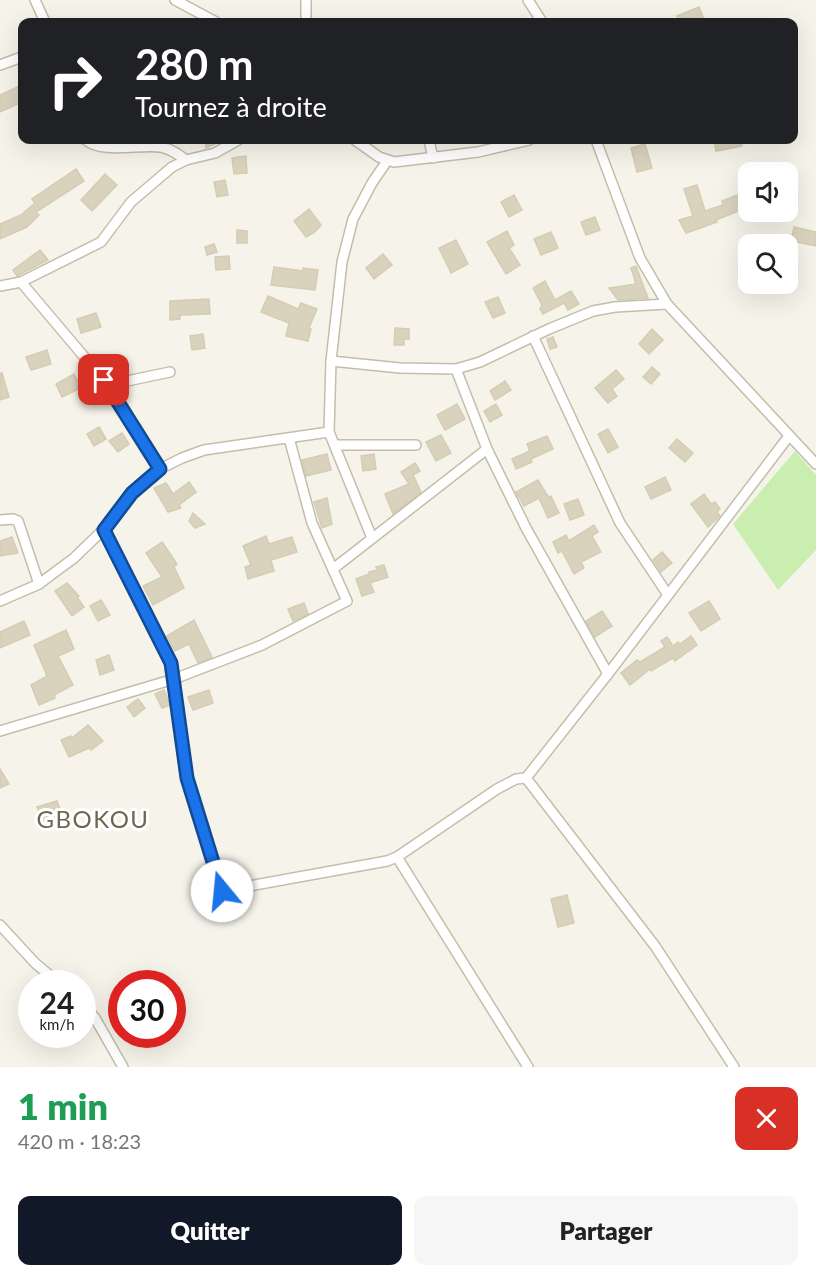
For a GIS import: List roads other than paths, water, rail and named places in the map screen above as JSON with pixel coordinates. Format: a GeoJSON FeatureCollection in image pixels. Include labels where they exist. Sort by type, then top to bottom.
{"type":"FeatureCollection","features":[{"type":"Feature","properties":{"kind":"street"},"geometry":{"type":"LineString","coordinates":[[35,0],[43,18]]}},
{"type":"Feature","properties":{"kind":"street"},"geometry":{"type":"LineString","coordinates":[[175,0],[209,18]]}},
{"type":"Feature","properties":{"kind":"street"},"geometry":{"type":"LineString","coordinates":[[306,0],[306,18]]}},
{"type":"Feature","properties":{"kind":"street"},"geometry":{"type":"LineString","coordinates":[[528,0],[539,18]]}},
{"type":"Feature","properties":{"kind":"street"},"geometry":{"type":"LineString","coordinates":[[0,65],[18,58]]}},
{"type":"Feature","properties":{"kind":"street"},"geometry":{"type":"LineString","coordinates":[[93,144],[96,146],[160,147],[171,150],[186,160]]}},
{"type":"Feature","properties":{"kind":"street"},"geometry":{"type":"LineString","coordinates":[[0,286],[21,282],[101,242],[131,202],[172,167],[186,160],[213,154],[231,144]]}},
{"type":"Feature","properties":{"kind":"street"},"geometry":{"type":"LineString","coordinates":[[361,144],[387,161],[394,162],[478,152],[513,144]]}},
{"type":"Feature","properties":{"kind":"street"},"geometry":{"type":"LineString","coordinates":[[430,144],[432,158]]}},
{"type":"Feature","properties":{"kind":"street"},"geometry":{"type":"LineString","coordinates":[[597,144],[640,258],[667,304],[816,464]]}},
{"type":"Feature","properties":{"kind":"street"},"geometry":{"type":"LineString","coordinates":[[372,538],[329,432],[331,361],[342,262],[353,219],[372,183],[387,161]]}},
{"type":"Feature","properties":{"kind":"street"},"geometry":{"type":"LineString","coordinates":[[21,282],[108,385],[160,469]]}},
{"type":"Feature","properties":{"kind":"street"},"geometry":{"type":"LineString","coordinates":[[331,361],[400,368],[456,369],[480,362],[533,336],[593,311],[615,307],[667,304]]}},
{"type":"Feature","properties":{"kind":"street"},"geometry":{"type":"LineString","coordinates":[[533,336],[620,523],[668,595]]}},
{"type":"Feature","properties":{"kind":"street"},"geometry":{"type":"LineString","coordinates":[[456,369],[487,449],[526,528],[608,675]]}},
{"type":"Feature","properties":{"kind":"street"},"geometry":{"type":"LineString","coordinates":[[108,385],[170,372]]}},
{"type":"Feature","properties":{"kind":"street"},"geometry":{"type":"LineString","coordinates":[[0,601],[39,584],[74,558],[104,530],[132,493],[160,469],[204,450],[329,432]]}},
{"type":"Feature","properties":{"kind":"street"},"geometry":{"type":"LineString","coordinates":[[104,530],[166,653],[174,679],[187,778],[222,891],[387,861],[397,857],[497,789],[516,779],[526,778],[608,675],[789,436]]}},
{"type":"Feature","properties":{"kind":"street"},"geometry":{"type":"LineString","coordinates":[[0,731],[174,679],[262,645],[347,601],[312,523],[289,438]]}},
{"type":"Feature","properties":{"kind":"street"},"geometry":{"type":"LineString","coordinates":[[335,445],[416,445]]}},
{"type":"Feature","properties":{"kind":"street"},"geometry":{"type":"LineString","coordinates":[[333,569],[487,449]]}},
{"type":"Feature","properties":{"kind":"street"},"geometry":{"type":"LineString","coordinates":[[0,520],[18,521],[39,584]]}},
{"type":"Feature","properties":{"kind":"street"},"geometry":{"type":"LineString","coordinates":[[526,778],[655,946],[734,1067]]}},
{"type":"Feature","properties":{"kind":"street"},"geometry":{"type":"LineString","coordinates":[[397,857],[528,1067]]}},
{"type":"Feature","properties":{"kind":"street"},"geometry":{"type":"LineString","coordinates":[[0,926],[43,970]]}},
{"type":"Feature","properties":{"kind":"street"},"geometry":{"type":"LineString","coordinates":[[96,1019],[123,1067]]}},
{"type":"Feature","properties":{"kind":"district","name":"GBOKOU"},"geometry":{"type":"Point","coordinates":[93,820]}}]}
